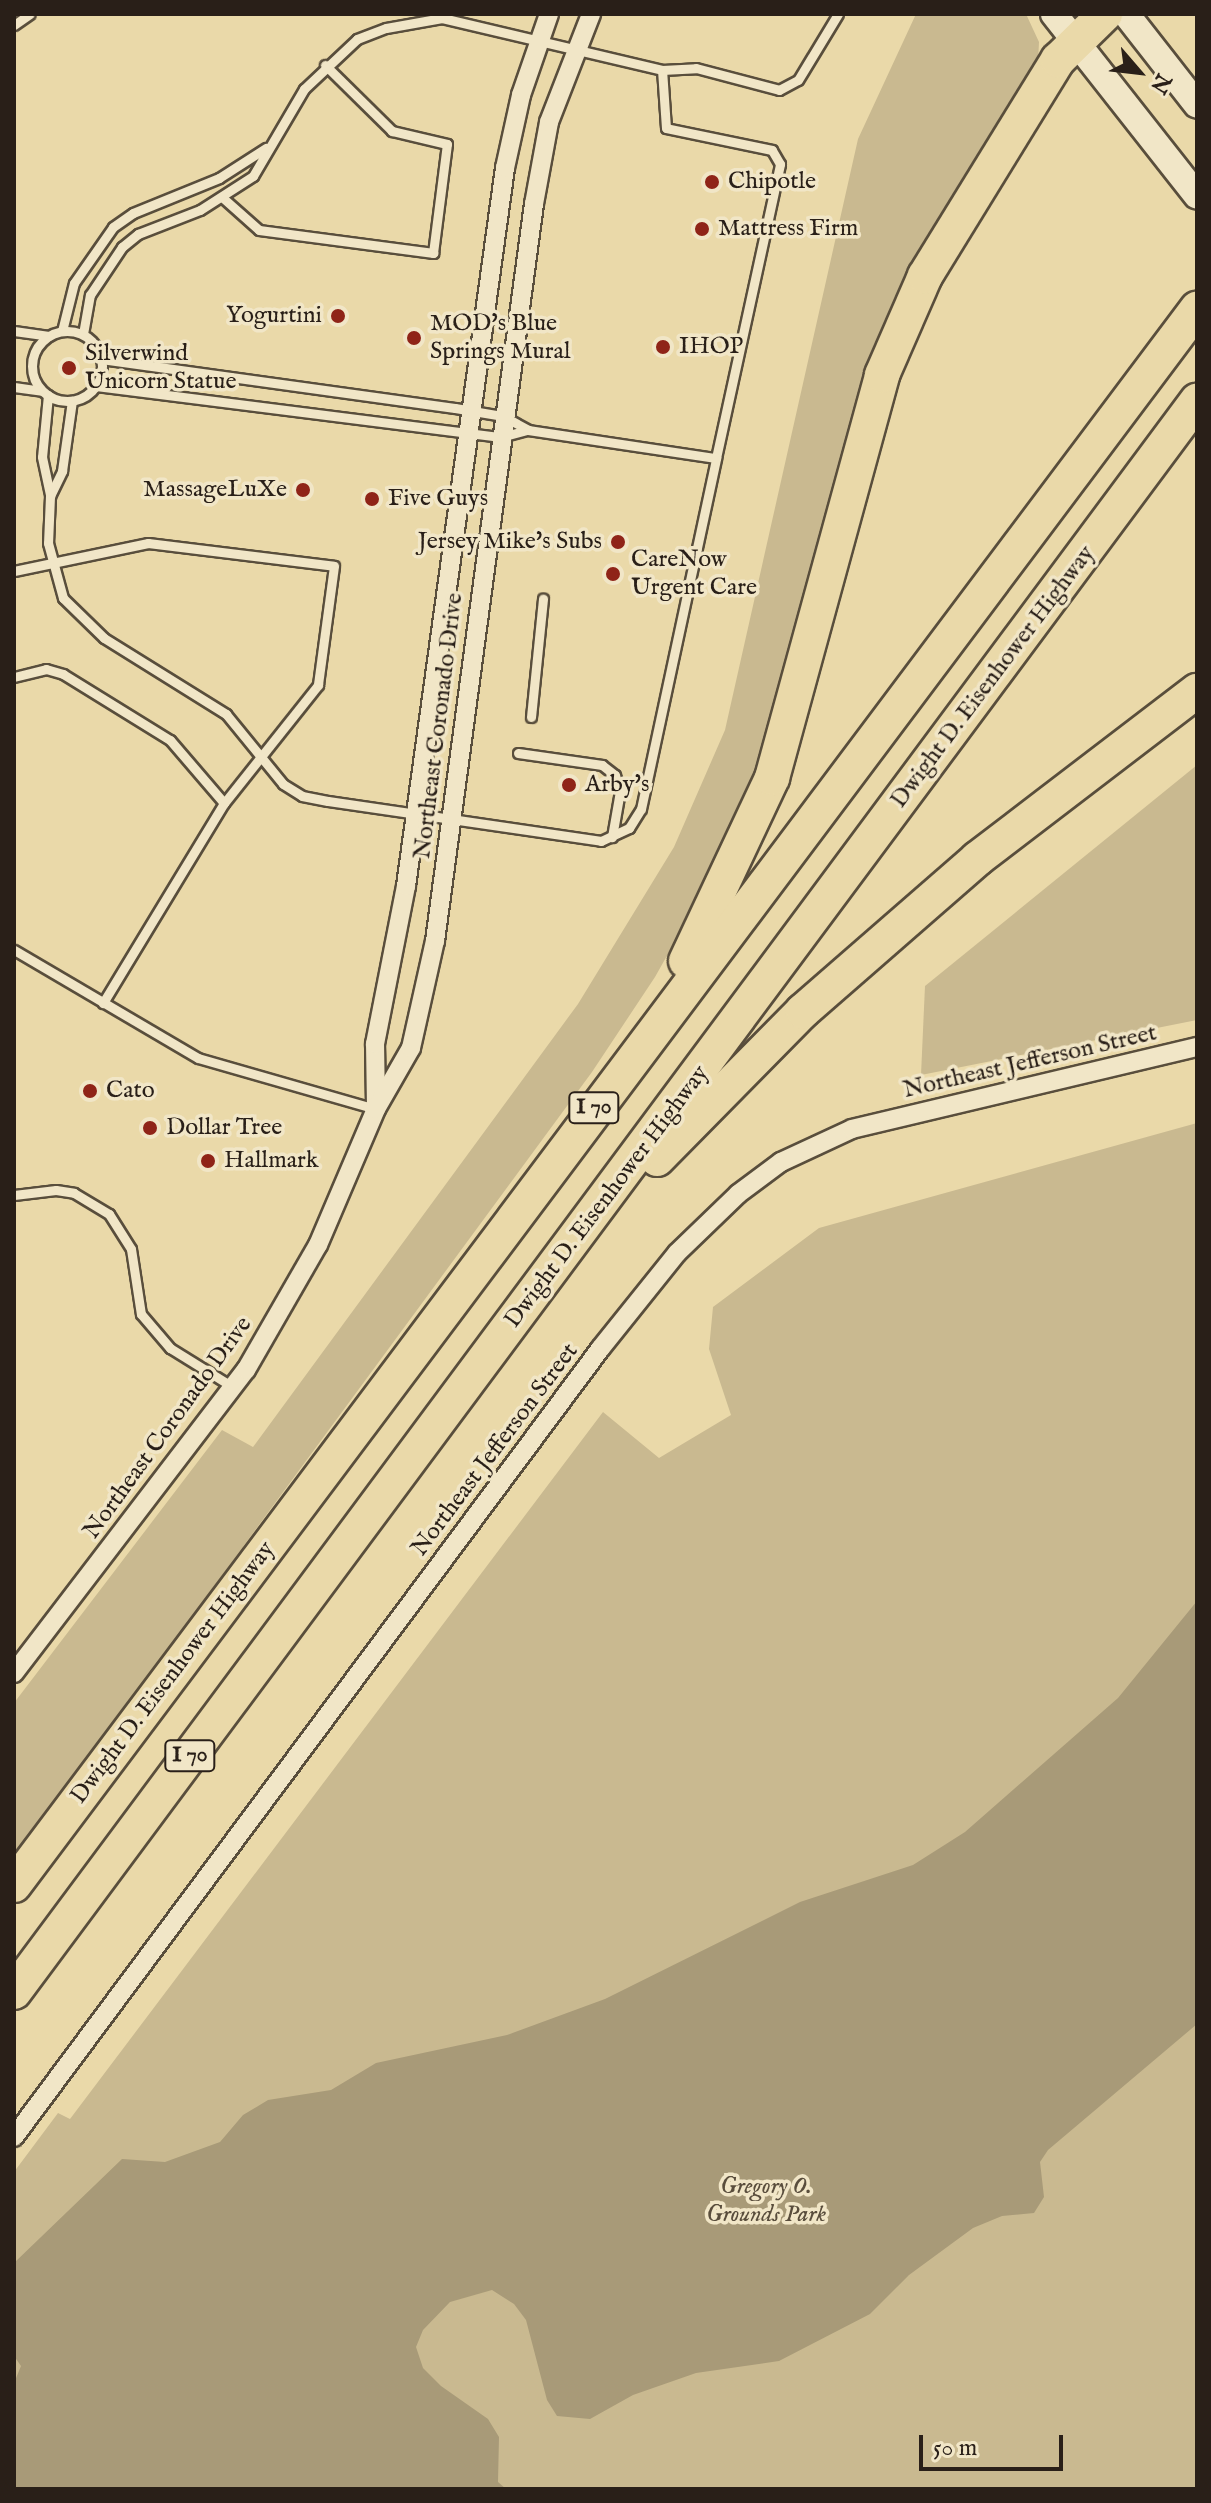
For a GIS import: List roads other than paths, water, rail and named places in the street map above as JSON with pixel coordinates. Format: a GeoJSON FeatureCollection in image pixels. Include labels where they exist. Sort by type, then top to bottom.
{"type":"FeatureCollection","features":[{"type":"Feature","properties":{"kind":"highway"},"geometry":{"type":"LineString","coordinates":[[655,1026],[772,778],[888,361],[925,276],[1058,60],[1105,14]]}},
{"type":"Feature","properties":{"kind":"highway","name":"Dwight D. Eisenhower Highway"},"geometry":{"type":"LineString","coordinates":[[14,1885],[655,1026],[1188,322]]}},
{"type":"Feature","properties":{"kind":"highway","name":"Dwight D. Eisenhower Highway"},"geometry":{"type":"LineString","coordinates":[[14,1992],[1197,401]]}},
{"type":"Feature","properties":{"kind":"highway"},"geometry":{"type":"LineString","coordinates":[[570,1248],[814,1001],[977,859],[1197,691]]}},
{"type":"Feature","properties":{"kind":"main road"},"geometry":{"type":"LineString","coordinates":[[1054,14],[1197,196]]}},
{"type":"Feature","properties":{"kind":"main road"},"geometry":{"type":"LineString","coordinates":[[1126,14],[1197,105]]}},
{"type":"Feature","properties":{"kind":"street","name":"Northeast Coronado Drive"},"geometry":{"type":"LineString","coordinates":[[376,1109],[375,1044],[394,968],[505,168],[539,40],[549,14]]}},
{"type":"Feature","properties":{"kind":"street","name":"Northeast Coronado Drive"},"geometry":{"type":"LineString","coordinates":[[14,1673],[233,1387],[318,1245],[376,1109],[411,1048],[435,941],[503,416],[549,122],[591,14]]}},
{"type":"Feature","properties":{"kind":"street","name":"Northeast Jefferson Street"},"geometry":{"type":"LineString","coordinates":[[14,2137],[600,1349],[677,1253],[738,1194],[781,1162],[852,1129],[1197,1047]]}},
{"type":"Feature","properties":{"kind":"lane"},"geometry":{"type":"LineString","coordinates":[[14,25],[30,14]]}},
{"type":"Feature","properties":{"kind":"lane"},"geometry":{"type":"LineString","coordinates":[[96,386],[101,359],[83,334],[90,295],[122,247],[138,234],[223,198],[253,176],[266,148],[325,65],[357,39],[414,21],[471,21],[662,70],[696,68],[779,90],[790,88],[838,14]]}},
{"type":"Feature","properties":{"kind":"lane"},"geometry":{"type":"LineString","coordinates":[[223,198],[259,230],[433,253],[447,144],[392,131],[325,65]]}},
{"type":"Feature","properties":{"kind":"lane"},"geometry":{"type":"LineString","coordinates":[[49,336],[33,358],[45,393],[42,457],[50,496],[51,564],[63,598],[81,620],[207,698],[283,784],[302,796],[453,816],[601,841],[612,837],[629,828],[641,809],[780,164],[772,150],[666,128],[662,70]]}},
{"type":"Feature","properties":{"kind":"lane"},"geometry":{"type":"LineString","coordinates":[[62,331],[74,283],[113,227],[133,213],[219,178],[266,148]]}},
{"type":"Feature","properties":{"kind":"lane"},"geometry":{"type":"LineString","coordinates":[[14,331],[49,336],[62,331],[83,334]]}},
{"type":"Feature","properties":{"kind":"lane"},"geometry":{"type":"LineString","coordinates":[[101,359],[472,411],[503,416],[528,430],[716,458]]}},
{"type":"Feature","properties":{"kind":"lane"},"geometry":{"type":"LineString","coordinates":[[14,387],[72,401],[96,386],[501,437],[528,430]]}},
{"type":"Feature","properties":{"kind":"lane"},"geometry":{"type":"LineString","coordinates":[[50,496],[62,471],[72,401]]}},
{"type":"Feature","properties":{"kind":"lane"},"geometry":{"type":"LineString","coordinates":[[14,571],[148,543],[334,566],[318,685],[224,803],[103,1003]]}},
{"type":"Feature","properties":{"kind":"lane"},"geometry":{"type":"LineString","coordinates":[[531,717],[543,599]]}},
{"type":"Feature","properties":{"kind":"lane"},"geometry":{"type":"LineString","coordinates":[[14,677],[46,669],[63,674],[170,740],[224,803]]}},
{"type":"Feature","properties":{"kind":"lane"},"geometry":{"type":"LineString","coordinates":[[518,753],[602,765],[615,775],[620,791],[612,837]]}},
{"type":"Feature","properties":{"kind":"lane"},"geometry":{"type":"LineString","coordinates":[[14,950],[198,1058],[376,1109]]}},
{"type":"Feature","properties":{"kind":"lane"},"geometry":{"type":"LineString","coordinates":[[14,1195],[74,1193],[109,1214],[131,1249],[141,1314],[159,1339],[233,1387]]}},
{"type":"Feature","properties":{"kind":"place","name":"Chipotle"},"geometry":{"type":"Point","coordinates":[712,182]}},
{"type":"Feature","properties":{"kind":"place","name":"Mattress Firm"},"geometry":{"type":"Point","coordinates":[702,229]}},
{"type":"Feature","properties":{"kind":"place","name":"Yogurtini"},"geometry":{"type":"Point","coordinates":[338,316]}},
{"type":"Feature","properties":{"kind":"place","name":"MOD's Blue Springs Mural"},"geometry":{"type":"Point","coordinates":[414,338]}},
{"type":"Feature","properties":{"kind":"place","name":"IHOP"},"geometry":{"type":"Point","coordinates":[663,347]}},
{"type":"Feature","properties":{"kind":"place","name":"Silverwind Unicorn Statue"},"geometry":{"type":"Point","coordinates":[69,368]}},
{"type":"Feature","properties":{"kind":"place","name":"MassageLuXe"},"geometry":{"type":"Point","coordinates":[303,490]}},
{"type":"Feature","properties":{"kind":"place","name":"Five Guys"},"geometry":{"type":"Point","coordinates":[372,499]}},
{"type":"Feature","properties":{"kind":"place","name":"Jersey Mike's Subs"},"geometry":{"type":"Point","coordinates":[618,542]}},
{"type":"Feature","properties":{"kind":"place","name":"CareNow Urgent Care"},"geometry":{"type":"Point","coordinates":[613,574]}},
{"type":"Feature","properties":{"kind":"place","name":"Arby's"},"geometry":{"type":"Point","coordinates":[569,785]}},
{"type":"Feature","properties":{"kind":"place","name":"Cato"},"geometry":{"type":"Point","coordinates":[90,1091]}},
{"type":"Feature","properties":{"kind":"place","name":"Dollar Tree"},"geometry":{"type":"Point","coordinates":[150,1128]}},
{"type":"Feature","properties":{"kind":"place","name":"Hallmark"},"geometry":{"type":"Point","coordinates":[208,1161]}},
{"type":"Feature","properties":{"kind":"park label","name":"Gregory O. Grounds Park"},"geometry":{"type":"Point","coordinates":[766,2201]}}]}
